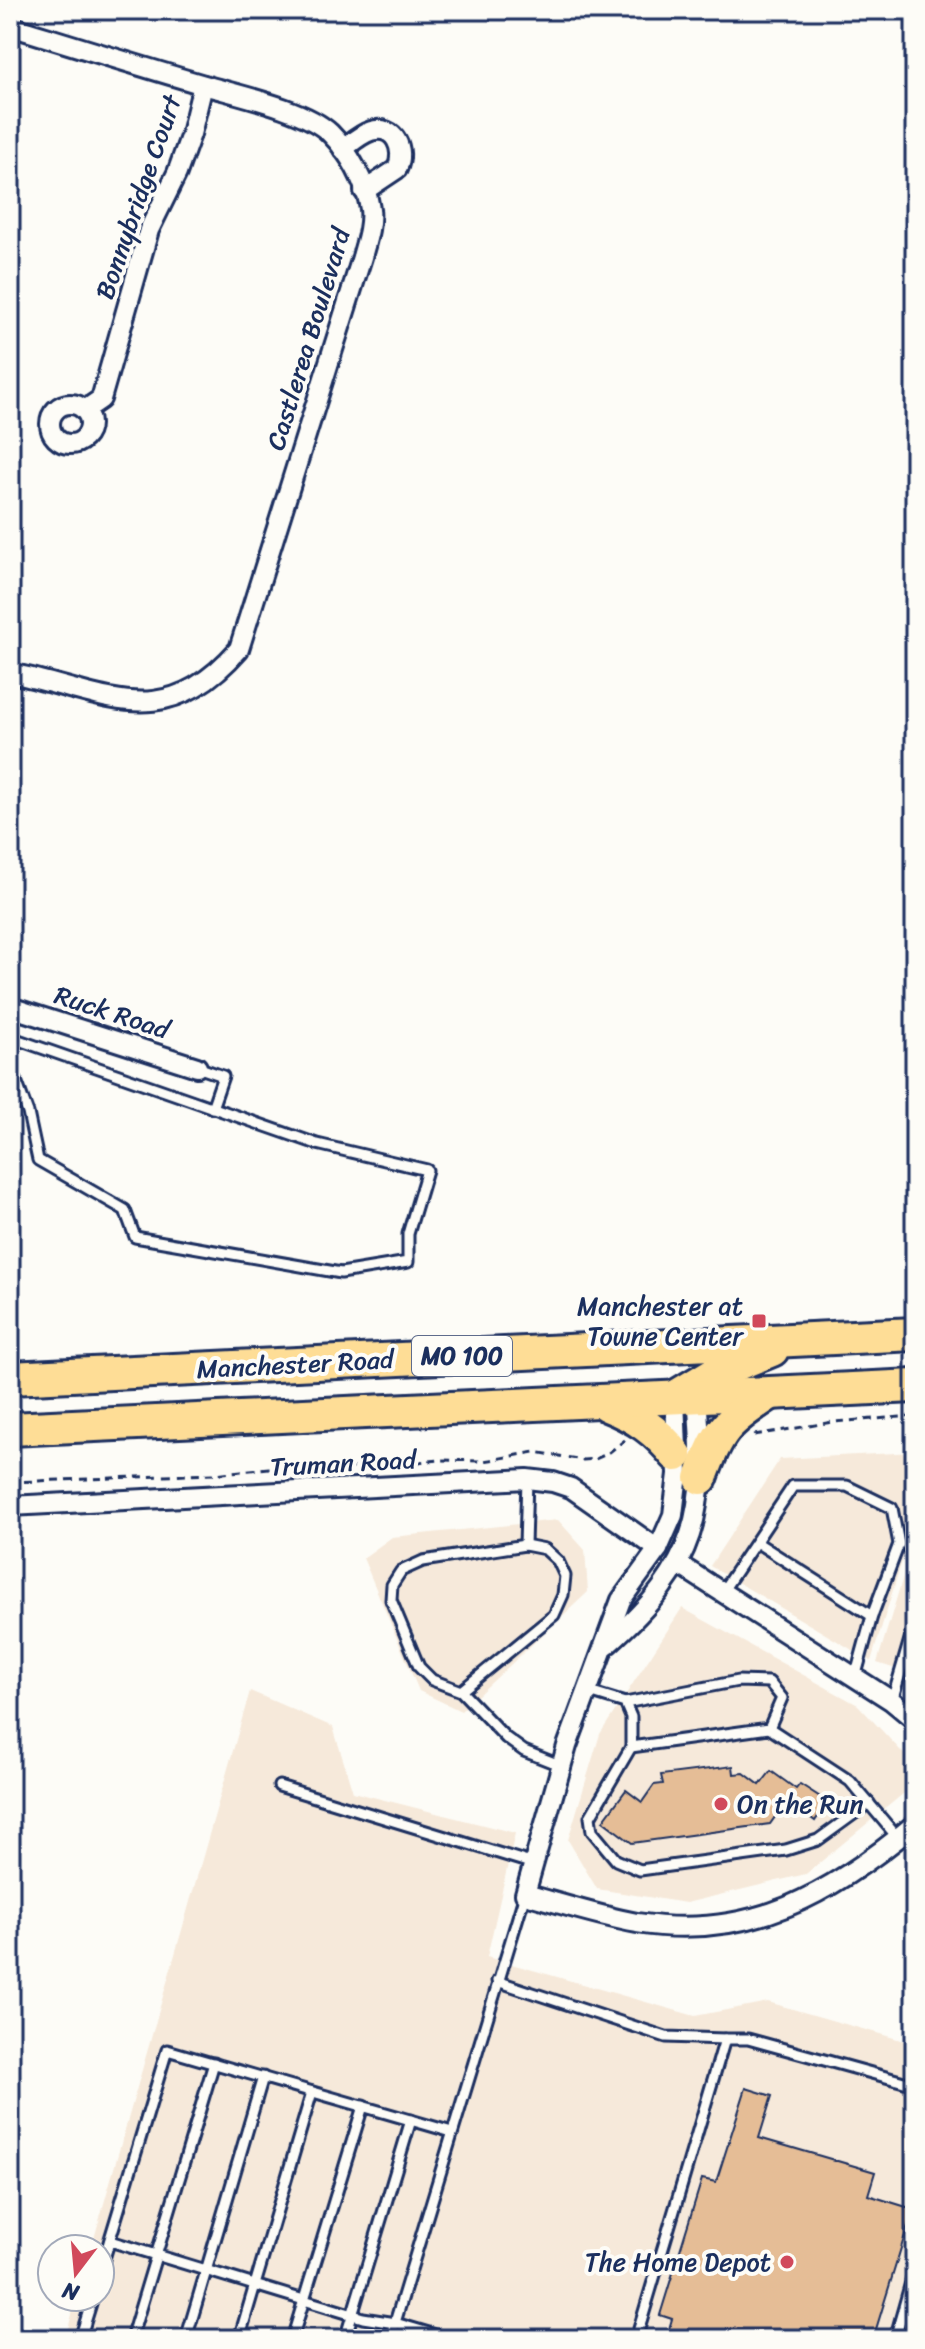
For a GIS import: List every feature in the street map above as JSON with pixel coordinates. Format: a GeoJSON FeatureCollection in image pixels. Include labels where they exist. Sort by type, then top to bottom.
{"type":"FeatureCollection","features":[{"type":"Feature","properties":{"kind":"highway","name":"Manchester Road"},"geometry":{"type":"LineString","coordinates":[[10,1378],[915,1334]]}},
{"type":"Feature","properties":{"kind":"highway"},"geometry":{"type":"LineString","coordinates":[[646,1348],[681,1369],[688,1393],[744,1360],[799,1340]]}},
{"type":"Feature","properties":{"kind":"highway","name":"Manchester Road"},"geometry":{"type":"LineString","coordinates":[[10,1429],[596,1402],[688,1393],[771,1393],[915,1386]]}},
{"type":"Feature","properties":{"kind":"highway"},"geometry":{"type":"LineString","coordinates":[[701,1478],[721,1430],[739,1413],[771,1393]]}},
{"type":"Feature","properties":{"kind":"highway"},"geometry":{"type":"LineString","coordinates":[[596,1402],[646,1423],[676,1455]]}},
{"type":"Feature","properties":{"kind":"street","name":"Castlerea Boulevard"},"geometry":{"type":"LineString","coordinates":[[10,26],[272,105],[318,124],[343,149],[354,166],[370,209],[362,257],[239,649],[220,671],[166,701],[104,697],[10,673]]}},
{"type":"Feature","properties":{"kind":"street","name":"Bonnybridge Court"},"geometry":{"type":"LineString","coordinates":[[85,410],[101,399],[149,230],[177,173],[203,85]]}},
{"type":"Feature","properties":{"kind":"street"},"geometry":{"type":"LineString","coordinates":[[343,149],[364,134],[378,130],[387,132],[399,143],[402,153],[397,169],[364,191]]}},
{"type":"Feature","properties":{"kind":"street","name":"Ruck Road"},"geometry":{"type":"LineString","coordinates":[[10,1007],[197,1067]]}},
{"type":"Feature","properties":{"kind":"street"},"geometry":{"type":"LineString","coordinates":[[688,1393],[676,1455],[677,1495],[667,1533],[621,1600],[606,1646],[586,1691],[525,1894],[611,1918],[674,1927],[709,1926],[771,1913],[808,1899],[867,1863],[915,1824]]}},
{"type":"Feature","properties":{"kind":"street"},"geometry":{"type":"LineString","coordinates":[[606,1646],[642,1614],[678,1564],[696,1520],[701,1478],[688,1393]]}},
{"type":"Feature","properties":{"kind":"street","name":"Truman Road"},"geometry":{"type":"LineString","coordinates":[[10,1506],[527,1479],[571,1488],[658,1549]]}},
{"type":"Feature","properties":{"kind":"street"},"geometry":{"type":"LineString","coordinates":[[678,1564],[892,1701],[915,1720]]}},
{"type":"Feature","properties":{"kind":"lane"},"geometry":{"type":"LineString","coordinates":[[10,1037],[317,1144],[427,1170],[408,1234],[408,1262],[341,1273],[135,1237],[125,1210],[38,1160],[28,1113],[10,1064]]}},
{"type":"Feature","properties":{"kind":"lane"},"geometry":{"type":"LineString","coordinates":[[197,1067],[223,1076],[212,1108]]}},
{"type":"Feature","properties":{"kind":"lane"},"geometry":{"type":"LineString","coordinates":[[525,1545],[527,1479]]}},
{"type":"Feature","properties":{"kind":"lane"},"geometry":{"type":"LineString","coordinates":[[721,1593],[793,1486],[847,1486],[892,1508],[899,1544],[872,1616],[855,1678]]}},
{"type":"Feature","properties":{"kind":"lane"},"geometry":{"type":"LineString","coordinates":[[756,1542],[872,1616]]}},
{"type":"Feature","properties":{"kind":"lane"},"geometry":{"type":"LineString","coordinates":[[461,1691],[554,1615],[563,1595],[565,1576],[558,1561],[545,1549],[525,1545],[423,1561],[401,1571],[392,1585],[391,1600],[419,1667],[432,1680],[461,1691],[506,1738],[524,1751],[562,1766]]}},
{"type":"Feature","properties":{"kind":"lane"},"geometry":{"type":"LineString","coordinates":[[892,1701],[915,1622]]}},
{"type":"Feature","properties":{"kind":"lane"},"geometry":{"type":"LineString","coordinates":[[586,1691],[625,1703],[738,1681],[769,1682],[782,1698],[769,1728]]}},
{"type":"Feature","properties":{"kind":"lane"},"geometry":{"type":"LineString","coordinates":[[625,1703],[631,1717],[631,1747],[590,1817],[592,1831],[616,1860],[640,1870],[786,1850],[818,1840],[869,1803]]}},
{"type":"Feature","properties":{"kind":"lane"},"geometry":{"type":"LineString","coordinates":[[631,1747],[769,1728],[850,1781],[898,1838]]}},
{"type":"Feature","properties":{"kind":"lane"},"geometry":{"type":"LineString","coordinates":[[279,1786],[534,1864]]}},
{"type":"Feature","properties":{"kind":"lane"},"geometry":{"type":"LineString","coordinates":[[390,2339],[525,1894]]}},
{"type":"Feature","properties":{"kind":"lane"},"geometry":{"type":"LineString","coordinates":[[497,1981],[666,2037],[748,2039],[915,2085]]}},
{"type":"Feature","properties":{"kind":"lane"},"geometry":{"type":"LineString","coordinates":[[636,2339],[725,2039]]}},
{"type":"Feature","properties":{"kind":"lane"},"geometry":{"type":"LineString","coordinates":[[112,2233],[167,2050],[452,2132]]}},
{"type":"Feature","properties":{"kind":"lane"},"geometry":{"type":"LineString","coordinates":[[131,2339],[214,2063]]}},
{"type":"Feature","properties":{"kind":"lane"},"geometry":{"type":"LineString","coordinates":[[186,2339],[263,2077]]}},
{"type":"Feature","properties":{"kind":"lane"},"geometry":{"type":"LineString","coordinates":[[239,2339],[312,2092]]}},
{"type":"Feature","properties":{"kind":"lane"},"geometry":{"type":"LineString","coordinates":[[292,2339],[363,2106]]}},
{"type":"Feature","properties":{"kind":"lane"},"geometry":{"type":"LineString","coordinates":[[345,2339],[411,2120]]}},
{"type":"Feature","properties":{"kind":"lane"},"geometry":{"type":"LineString","coordinates":[[116,2243],[352,2314],[449,2339]]}},
{"type":"Feature","properties":{"kind":"lane"},"geometry":{"type":"LineString","coordinates":[[895,2339],[915,2268]]}},
{"type":"Feature","properties":{"kind":"lane"},"geometry":{"type":"LineString","coordinates":[[80,2339],[88,2313]]}},
{"type":"Feature","properties":{"kind":"path"},"geometry":{"type":"LineString","coordinates":[[746,1435],[760,1436],[847,1421],[915,1416]]}},
{"type":"Feature","properties":{"kind":"path"},"geometry":{"type":"LineString","coordinates":[[10,1482],[214,1474],[269,1468],[336,1469],[439,1460],[484,1461],[535,1452],[583,1460],[607,1454],[629,1436]]}},
{"type":"Feature","properties":{"kind":"shaded area"},"geometry":{"type":"Polygon","coordinates":[[[915,1452],[915,1519],[871,1661],[710,1566],[780,1459],[915,1452]]]}},
{"type":"Feature","properties":{"kind":"shaded area"},"geometry":{"type":"Polygon","coordinates":[[[558,1520],[585,1550],[588,1592],[461,1711],[419,1691],[363,1558],[392,1537],[558,1520]]]}},
{"type":"Feature","properties":{"kind":"shaded area"},"geometry":{"type":"Polygon","coordinates":[[[915,1537],[915,1675],[877,1663],[915,1537]]]}},
{"type":"Feature","properties":{"kind":"shaded area"},"geometry":{"type":"Polygon","coordinates":[[[682,1608],[858,1705],[915,1766],[915,1784],[806,1874],[686,1903],[597,1889],[568,1840],[600,1734],[682,1608]]]}},
{"type":"Feature","properties":{"kind":"shaded area"},"geometry":{"type":"Polygon","coordinates":[[[250,1691],[333,1727],[353,1792],[515,1833],[487,1957],[695,2016],[768,2002],[915,2044],[915,2339],[65,2339],[72,2313],[116,2313],[116,2233],[96,2233],[250,1691]]]}},
{"type":"Feature","properties":{"kind":"building","name":"On the Run"},"geometry":{"type":"Polygon","coordinates":[[[733,1766],[734,1774],[744,1773],[760,1785],[771,1771],[796,1789],[800,1784],[828,1802],[815,1821],[794,1805],[790,1811],[783,1806],[770,1824],[632,1843],[603,1821],[626,1790],[642,1802],[654,1785],[663,1784],[661,1775],[733,1766]]]}},
{"type":"Feature","properties":{"kind":"building","name":"The Home Depot"},"geometry":{"type":"Polygon","coordinates":[[[746,2088],[772,2096],[759,2138],[875,2172],[868,2195],[913,2209],[873,2339],[666,2339],[672,2319],[660,2315],[702,2179],[716,2182],[746,2088]]]}},
{"type":"Feature","properties":{"kind":"place","name":"Manchester at Towne Center"},"geometry":{"type":"Point","coordinates":[759,1321]}},
{"type":"Feature","properties":{"kind":"place","name":"On the Run"},"geometry":{"type":"Point","coordinates":[721,1804]}},
{"type":"Feature","properties":{"kind":"place","name":"The Home Depot"},"geometry":{"type":"Point","coordinates":[787,2262]}}]}
